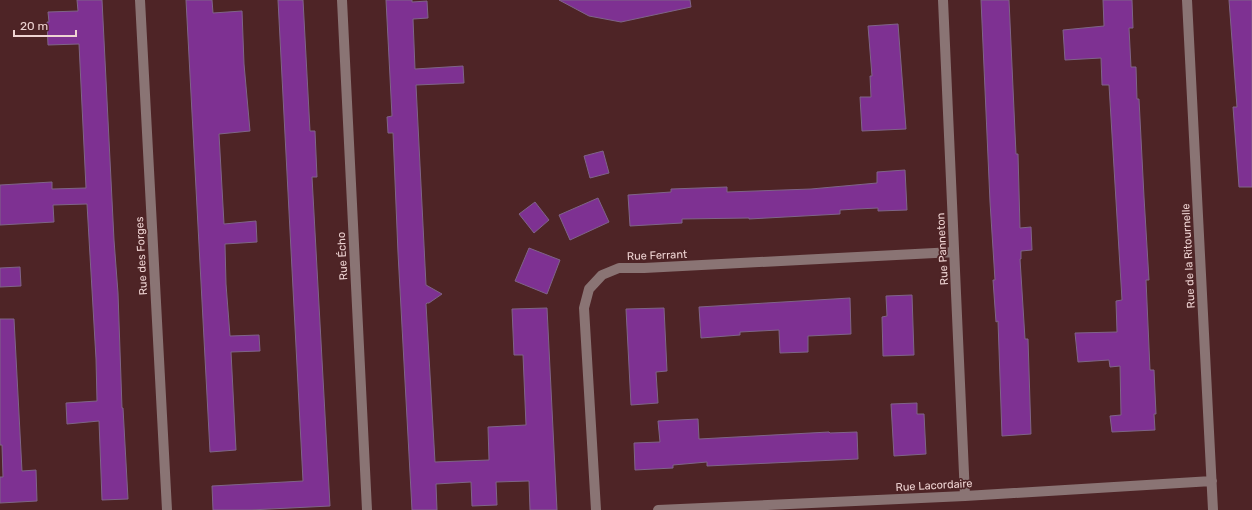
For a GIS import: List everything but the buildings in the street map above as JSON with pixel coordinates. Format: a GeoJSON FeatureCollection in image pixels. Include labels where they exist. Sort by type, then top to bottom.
{"type":"FeatureCollection","features":[{"type":"Feature","properties":{"kind":"street","name":"Rue des Forges"},"geometry":{"type":"LineString","coordinates":[[140,0],[167,510]]}},
{"type":"Feature","properties":{"kind":"street","name":"Rue Écho"},"geometry":{"type":"LineString","coordinates":[[342,0],[367,510]]}},
{"type":"Feature","properties":{"kind":"street","name":"Rue Panneton"},"geometry":{"type":"LineString","coordinates":[[943,0],[965,496]]}},
{"type":"Feature","properties":{"kind":"street","name":"Rue de la Ritournelle"},"geometry":{"type":"LineString","coordinates":[[1187,0],[1213,510]]}},
{"type":"Feature","properties":{"kind":"street","name":"Rue Ferrant"},"geometry":{"type":"LineString","coordinates":[[596,510],[584,308],[589,289],[602,275],[619,268],[954,252]]}},
{"type":"Feature","properties":{"kind":"street","name":"Rue Lacordaire"},"geometry":{"type":"LineString","coordinates":[[658,510],[965,496],[1212,481]]}}]}
